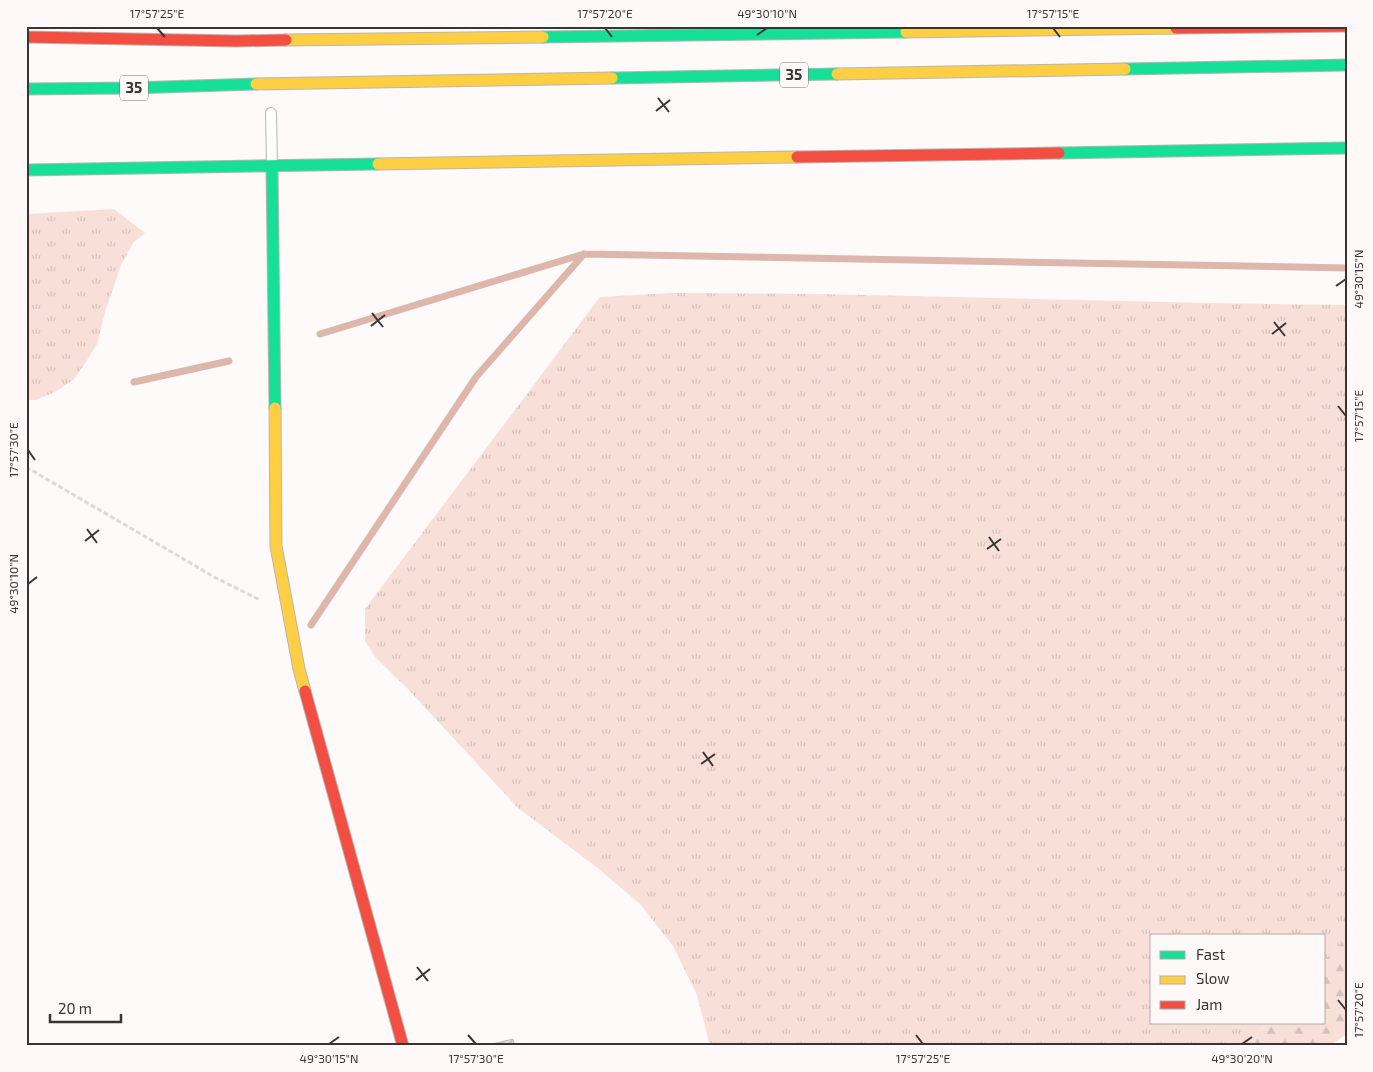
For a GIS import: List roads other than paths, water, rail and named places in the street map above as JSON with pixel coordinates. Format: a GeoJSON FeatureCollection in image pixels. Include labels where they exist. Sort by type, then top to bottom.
{"type":"FeatureCollection","features":[{"type":"Feature","properties":{"kind":"main road"},"geometry":{"type":"LineString","coordinates":[[26,37],[236,41],[1347,26]]}},
{"type":"Feature","properties":{"kind":"main road","name":"35"},"geometry":{"type":"LineString","coordinates":[[26,89],[1347,65]]}},
{"type":"Feature","properties":{"kind":"main road"},"geometry":{"type":"LineString","coordinates":[[26,170],[1347,148]]}},
{"type":"Feature","properties":{"kind":"main road"},"geometry":{"type":"LineString","coordinates":[[272,167],[276,546],[299,670],[403,1046]]}},
{"type":"Feature","properties":{"kind":"lane"},"geometry":{"type":"LineString","coordinates":[[271,113],[272,167]]}},
{"type":"Feature","properties":{"kind":"waterway"},"geometry":{"type":"LineString","coordinates":[[320,334],[584,254],[1347,268]]}},
{"type":"Feature","properties":{"kind":"waterway"},"geometry":{"type":"LineString","coordinates":[[311,625],[476,377],[584,254]]}},
{"type":"Feature","properties":{"kind":"waterway"},"geometry":{"type":"LineString","coordinates":[[134,382],[229,361]]}}]}
